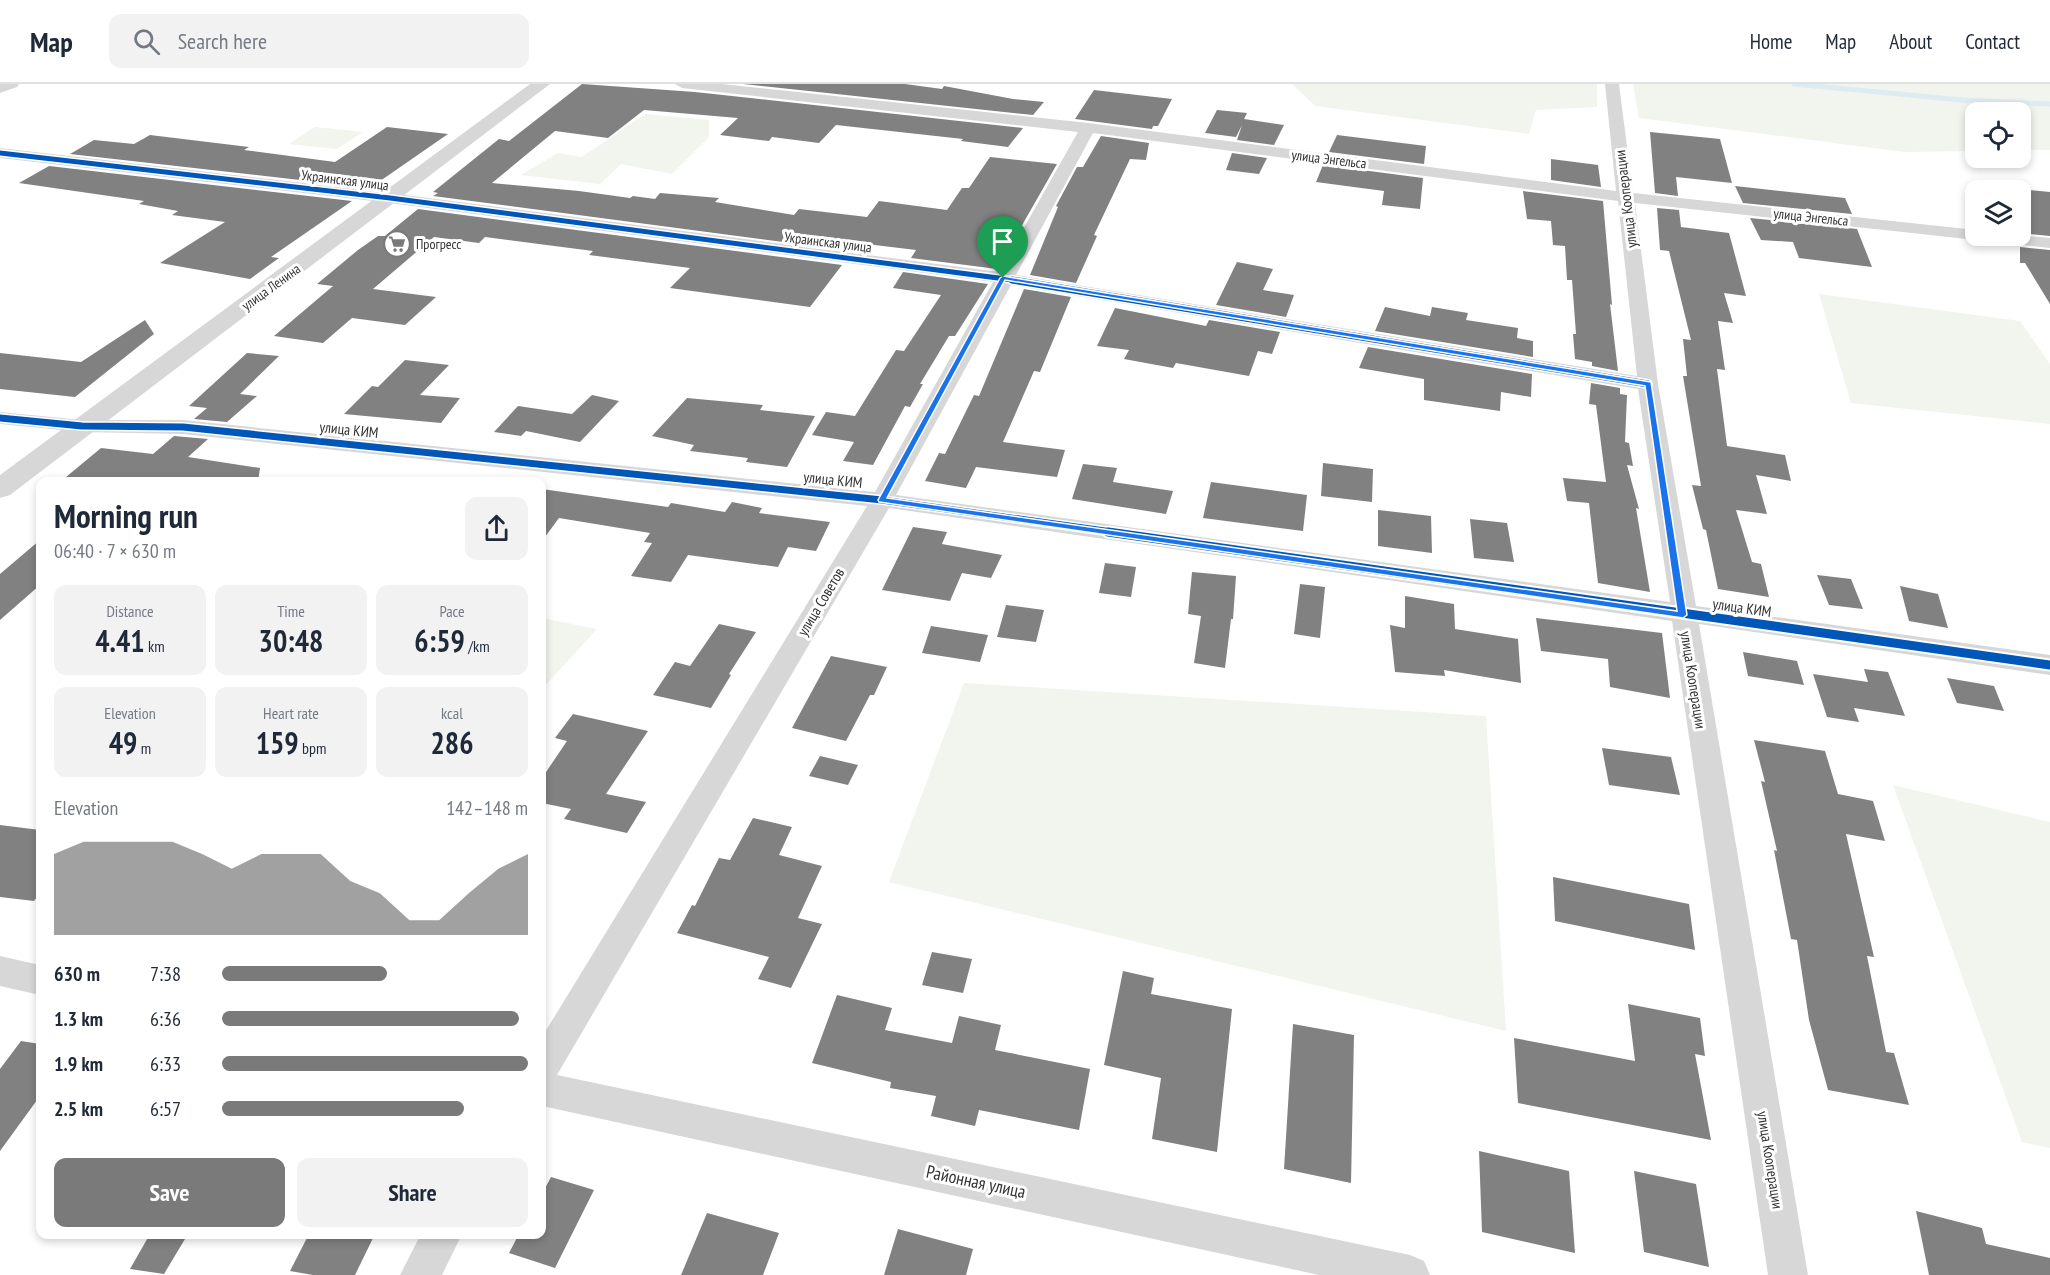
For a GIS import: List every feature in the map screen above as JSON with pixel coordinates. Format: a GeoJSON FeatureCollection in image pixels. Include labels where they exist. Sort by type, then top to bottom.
{"type":"FeatureCollection","features":[{"type":"Feature","properties":{"kind":"street"},"geometry":{"type":"LineString","coordinates":[[0,89],[12,84]]}},
{"type":"Feature","properties":{"kind":"street","name":"улица Ленина"},"geometry":{"type":"LineString","coordinates":[[0,489],[541,84]]}},
{"type":"Feature","properties":{"kind":"street","name":"улица Энгельса"},"geometry":{"type":"LineString","coordinates":[[682,84],[1088,128],[1627,197],[1965,234]]}},
{"type":"Feature","properties":{"kind":"street","name":"улица Кооперации"},"geometry":{"type":"LineString","coordinates":[[1612,84],[1648,384],[1788,1275]]}},
{"type":"Feature","properties":{"kind":"street","name":"улица Советов"},"geometry":{"type":"LineString","coordinates":[[546,1061],[882,500],[1088,128]]}},
{"type":"Feature","properties":{"kind":"street","name":"Украинская улица"},"geometry":{"type":"LineString","coordinates":[[0,153],[390,198],[1003,278],[1648,384]]}},
{"type":"Feature","properties":{"kind":"street"},"geometry":{"type":"LineString","coordinates":[[2031,241],[2050,243]]}},
{"type":"Feature","properties":{"kind":"street","name":"улица КИМ"},"geometry":{"type":"LineString","coordinates":[[0,418],[82,426],[183,427],[882,500],[2050,666]]}},
{"type":"Feature","properties":{"kind":"street"},"geometry":{"type":"LineString","coordinates":[[0,971],[36,979]]}},
{"type":"Feature","properties":{"kind":"street","name":"Районная улица"},"geometry":{"type":"LineString","coordinates":[[546,1090],[1410,1275]]}},
{"type":"Feature","properties":{"kind":"street"},"geometry":{"type":"LineString","coordinates":[[420,1275],[440,1239]]}},
{"type":"Feature","properties":{"kind":"shaded area"},"geometry":{"type":"Polygon","coordinates":[[[1292,84],[1597,84],[1597,107],[1536,110],[1529,134],[1315,106],[1292,84]]]}},
{"type":"Feature","properties":{"kind":"shaded area"},"geometry":{"type":"Polygon","coordinates":[[[1633,84],[2050,84],[2050,150],[2031,150],[2031,102],[1965,102],[1965,151],[1904,152],[1639,118],[1633,84]]]}},
{"type":"Feature","properties":{"kind":"shaded area"},"geometry":{"type":"Polygon","coordinates":[[[645,114],[709,120],[709,137],[672,174],[621,164],[600,184],[521,175],[558,153],[582,157],[645,114]]]}},
{"type":"Feature","properties":{"kind":"shaded area"},"geometry":{"type":"Polygon","coordinates":[[[315,127],[363,132],[337,149],[289,144],[315,127]]]}},
{"type":"Feature","properties":{"kind":"shaded area"},"geometry":{"type":"Polygon","coordinates":[[[1819,294],[2020,321],[2050,364],[2050,424],[1851,403],[1819,294]]]}},
{"type":"Feature","properties":{"kind":"shaded area"},"geometry":{"type":"Polygon","coordinates":[[[546,619],[597,629],[546,685],[546,619]]]}},
{"type":"Feature","properties":{"kind":"shaded area"},"geometry":{"type":"Polygon","coordinates":[[[964,683],[1486,716],[1506,1031],[889,882],[964,683]]]}},
{"type":"Feature","properties":{"kind":"shaded area"},"geometry":{"type":"Polygon","coordinates":[[[1893,785],[2050,822],[2050,1148],[2022,1142],[1893,785]]]}},
{"type":"Feature","properties":{"kind":"building"},"geometry":{"type":"Polygon","coordinates":[[[582,84],[695,92],[1023,128],[1008,147],[961,141],[963,139],[836,125],[819,143],[772,137],[769,141],[720,135],[738,118],[644,110],[608,138],[555,131],[492,183],[630,198],[633,196],[655,199],[660,193],[719,198],[715,202],[794,215],[799,209],[867,217],[879,201],[947,210],[962,188],[969,188],[990,157],[1057,164],[997,269],[911,258],[916,250],[858,243],[852,251],[433,196],[438,193],[433,192],[499,139],[509,141],[582,84]]]}},
{"type":"Feature","properties":{"kind":"building"},"geometry":{"type":"Polygon","coordinates":[[[743,84],[905,84],[942,89],[944,86],[1013,99],[1044,102],[1033,115],[743,84]]]}},
{"type":"Feature","properties":{"kind":"building"},"geometry":{"type":"Polygon","coordinates":[[[1094,90],[1172,99],[1158,126],[1153,126],[1152,129],[1075,119],[1094,90]]]}},
{"type":"Feature","properties":{"kind":"building"},"geometry":{"type":"Polygon","coordinates":[[[1217,110],[1247,113],[1244,119],[1284,125],[1274,145],[1237,140],[1242,125],[1236,137],[1205,133],[1217,110]]]}},
{"type":"Feature","properties":{"kind":"building"},"geometry":{"type":"Polygon","coordinates":[[[387,127],[448,134],[370,188],[70,154],[94,140],[134,144],[150,135],[249,147],[244,150],[335,162],[387,127]]]}},
{"type":"Feature","properties":{"kind":"building"},"geometry":{"type":"Polygon","coordinates":[[[1650,132],[1720,139],[1732,183],[1676,177],[1678,196],[1655,193],[1650,132]]]}},
{"type":"Feature","properties":{"kind":"building"},"geometry":{"type":"Polygon","coordinates":[[[1337,135],[1426,146],[1424,164],[1329,152],[1337,135]]]}},
{"type":"Feature","properties":{"kind":"building"},"geometry":{"type":"Polygon","coordinates":[[[1101,136],[1149,143],[1146,160],[1130,159],[1094,235],[1097,236],[1076,283],[1030,275],[1058,207],[1056,206],[1077,167],[1083,167],[1101,136]]]}},
{"type":"Feature","properties":{"kind":"building"},"geometry":{"type":"Polygon","coordinates":[[[1232,153],[1267,158],[1259,174],[1226,170],[1232,153]]]}},
{"type":"Feature","properties":{"kind":"building"},"geometry":{"type":"Polygon","coordinates":[[[1551,159],[1598,165],[1601,187],[1551,180],[1551,159]]]}},
{"type":"Feature","properties":{"kind":"building"},"geometry":{"type":"Polygon","coordinates":[[[1323,165],[1423,178],[1420,209],[1382,205],[1384,191],[1316,182],[1323,165]]]}},
{"type":"Feature","properties":{"kind":"building"},"geometry":{"type":"Polygon","coordinates":[[[49,166],[352,201],[271,257],[279,258],[250,279],[160,263],[225,222],[172,215],[178,211],[139,204],[144,201],[19,183],[49,166]]]}},
{"type":"Feature","properties":{"kind":"building"},"geometry":{"type":"Polygon","coordinates":[[[1735,186],[1845,198],[1852,214],[1743,203],[1735,186]]]}},
{"type":"Feature","properties":{"kind":"building"},"geometry":{"type":"Polygon","coordinates":[[[2031,190],[2050,192],[2050,236],[2031,234],[2031,190]]]}},
{"type":"Feature","properties":{"kind":"building"},"geometry":{"type":"Polygon","coordinates":[[[1523,191],[1603,201],[1612,305],[1610,304],[1618,371],[1592,366],[1592,362],[1575,359],[1573,334],[1576,334],[1572,280],[1567,280],[1565,246],[1553,245],[1551,221],[1527,219],[1523,191]]]}},
{"type":"Feature","properties":{"kind":"building"},"geometry":{"type":"Polygon","coordinates":[[[1657,208],[1679,210],[1681,227],[1729,233],[1746,296],[1724,293],[1733,323],[1718,321],[1725,370],[1717,369],[1727,446],[1785,455],[1791,481],[1756,475],[1767,514],[1736,510],[1752,562],[1761,564],[1769,597],[1718,589],[1706,530],[1703,529],[1692,485],[1701,486],[1683,376],[1687,376],[1683,339],[1691,340],[1669,251],[1660,250],[1657,208]]]}},
{"type":"Feature","properties":{"kind":"building"},"geometry":{"type":"Polygon","coordinates":[[[418,209],[842,265],[810,307],[670,288],[690,268],[589,255],[593,251],[485,237],[479,243],[434,237],[373,289],[436,297],[405,325],[352,318],[323,343],[274,336],[333,286],[317,284],[358,250],[378,236],[385,236],[418,209]]]}},
{"type":"Feature","properties":{"kind":"building"},"geometry":{"type":"Polygon","coordinates":[[[1750,218],[1857,229],[1872,267],[1799,258],[1793,242],[1761,240],[1750,218]]]}},
{"type":"Feature","properties":{"kind":"building"},"geometry":{"type":"Polygon","coordinates":[[[2020,247],[2050,250],[2050,304],[2025,263],[2020,263],[2020,247]]]}},
{"type":"Feature","properties":{"kind":"building"},"geometry":{"type":"Polygon","coordinates":[[[1237,262],[1273,269],[1263,290],[1294,295],[1286,317],[1216,305],[1237,262]]]}},
{"type":"Feature","properties":{"kind":"building"},"geometry":{"type":"Polygon","coordinates":[[[903,272],[988,284],[955,336],[949,336],[920,384],[923,384],[910,407],[905,406],[873,465],[843,461],[854,442],[812,435],[826,412],[855,416],[896,350],[904,351],[941,295],[893,288],[903,272]]]}},
{"type":"Feature","properties":{"kind":"building"},"geometry":{"type":"Polygon","coordinates":[[[1024,289],[1071,297],[1040,372],[1034,371],[1003,442],[1065,450],[1057,477],[976,467],[966,488],[925,481],[939,453],[945,454],[974,395],[979,396],[1024,289]]]}},
{"type":"Feature","properties":{"kind":"building"},"geometry":{"type":"Polygon","coordinates":[[[1385,307],[1430,316],[1432,307],[1468,313],[1466,320],[1518,328],[1517,338],[1533,341],[1533,357],[1375,331],[1385,307]]]}},
{"type":"Feature","properties":{"kind":"building"},"geometry":{"type":"Polygon","coordinates":[[[1115,308],[1206,326],[1209,320],[1280,332],[1272,354],[1258,351],[1249,376],[1176,363],[1173,368],[1124,359],[1129,350],[1097,346],[1115,308]]]}},
{"type":"Feature","properties":{"kind":"building"},"geometry":{"type":"Polygon","coordinates":[[[145,320],[154,334],[75,397],[0,389],[0,353],[81,362],[145,320]]]}},
{"type":"Feature","properties":{"kind":"building"},"geometry":{"type":"Polygon","coordinates":[[[1368,347],[1532,374],[1531,397],[1501,392],[1500,411],[1424,400],[1424,379],[1359,368],[1368,347]]]}},
{"type":"Feature","properties":{"kind":"building"},"geometry":{"type":"Polygon","coordinates":[[[247,353],[279,356],[240,394],[257,396],[227,422],[194,419],[207,408],[189,406],[247,353]]]}},
{"type":"Feature","properties":{"kind":"building"},"geometry":{"type":"Polygon","coordinates":[[[405,360],[449,365],[420,395],[460,398],[441,423],[344,414],[372,386],[378,387],[405,360]]]}},
{"type":"Feature","properties":{"kind":"building"},"geometry":{"type":"Polygon","coordinates":[[[1591,383],[1620,388],[1620,394],[1627,395],[1625,442],[1629,443],[1633,466],[1627,465],[1639,509],[1636,508],[1650,592],[1598,583],[1589,503],[1567,501],[1563,478],[1606,482],[1596,405],[1589,404],[1591,383]]]}},
{"type":"Feature","properties":{"kind":"building"},"geometry":{"type":"Polygon","coordinates":[[[592,395],[619,401],[580,442],[526,431],[521,436],[494,432],[518,406],[572,414],[592,395]]]}},
{"type":"Feature","properties":{"kind":"building"},"geometry":{"type":"Polygon","coordinates":[[[687,398],[763,405],[760,410],[815,416],[787,467],[746,462],[748,458],[690,451],[694,445],[652,436],[687,398]]]}},
{"type":"Feature","properties":{"kind":"building"},"geometry":{"type":"Polygon","coordinates":[[[174,436],[208,439],[188,457],[260,468],[259,477],[66,477],[101,448],[153,454],[174,436]]]}},
{"type":"Feature","properties":{"kind":"building"},"geometry":{"type":"Polygon","coordinates":[[[1323,463],[1373,469],[1372,502],[1321,496],[1323,463]]]}},
{"type":"Feature","properties":{"kind":"building"},"geometry":{"type":"Polygon","coordinates":[[[1083,464],[1117,468],[1113,482],[1173,491],[1166,514],[1072,499],[1083,464]]]}},
{"type":"Feature","properties":{"kind":"building"},"geometry":{"type":"Polygon","coordinates":[[[1211,482],[1307,495],[1303,531],[1203,518],[1211,482]]]}},
{"type":"Feature","properties":{"kind":"building"},"geometry":{"type":"Polygon","coordinates":[[[546,490],[668,507],[671,503],[725,512],[732,502],[762,508],[759,513],[830,522],[816,551],[788,547],[778,567],[688,555],[671,582],[631,576],[652,543],[644,542],[650,533],[559,518],[546,536],[546,490]]]}},
{"type":"Feature","properties":{"kind":"building"},"geometry":{"type":"Polygon","coordinates":[[[1378,510],[1431,516],[1432,553],[1378,546],[1378,510]]]}},
{"type":"Feature","properties":{"kind":"building"},"geometry":{"type":"Polygon","coordinates":[[[1470,519],[1507,523],[1514,562],[1474,558],[1470,519]]]}},
{"type":"Feature","properties":{"kind":"building"},"geometry":{"type":"Polygon","coordinates":[[[913,527],[947,532],[942,544],[1002,555],[991,578],[962,573],[950,601],[882,590],[913,527]]]}},
{"type":"Feature","properties":{"kind":"building"},"geometry":{"type":"Polygon","coordinates":[[[36,543],[36,588],[0,620],[0,574],[36,543]]]}},
{"type":"Feature","properties":{"kind":"building"},"geometry":{"type":"Polygon","coordinates":[[[1105,563],[1136,567],[1131,597],[1099,593],[1105,563]]]}},
{"type":"Feature","properties":{"kind":"building"},"geometry":{"type":"Polygon","coordinates":[[[1192,572],[1236,576],[1233,619],[1231,619],[1225,668],[1194,663],[1201,616],[1188,614],[1192,572]]]}},
{"type":"Feature","properties":{"kind":"building"},"geometry":{"type":"Polygon","coordinates":[[[1817,575],[1851,579],[1863,609],[1829,605],[1817,575]]]}},
{"type":"Feature","properties":{"kind":"building"},"geometry":{"type":"Polygon","coordinates":[[[1300,584],[1325,587],[1320,638],[1294,634],[1300,584]]]}},
{"type":"Feature","properties":{"kind":"building"},"geometry":{"type":"Polygon","coordinates":[[[1900,586],[1938,594],[1948,628],[1909,621],[1900,586]]]}},
{"type":"Feature","properties":{"kind":"building"},"geometry":{"type":"Polygon","coordinates":[[[1405,596],[1454,604],[1455,629],[1518,639],[1521,683],[1444,670],[1445,676],[1395,672],[1390,625],[1405,628],[1405,596]]]}},
{"type":"Feature","properties":{"kind":"building"},"geometry":{"type":"Polygon","coordinates":[[[1006,605],[1044,610],[1036,642],[997,637],[1006,605]]]}},
{"type":"Feature","properties":{"kind":"building"},"geometry":{"type":"Polygon","coordinates":[[[1536,618],[1662,633],[1670,698],[1610,687],[1608,659],[1541,651],[1536,618]]]}},
{"type":"Feature","properties":{"kind":"building"},"geometry":{"type":"Polygon","coordinates":[[[719,624],[756,632],[729,674],[731,675],[711,708],[653,695],[675,662],[690,666],[719,624]]]}},
{"type":"Feature","properties":{"kind":"building"},"geometry":{"type":"Polygon","coordinates":[[[931,626],[988,635],[980,662],[922,653],[931,626]]]}},
{"type":"Feature","properties":{"kind":"building"},"geometry":{"type":"Polygon","coordinates":[[[1743,652],[1797,661],[1804,685],[1748,676],[1743,652]]]}},
{"type":"Feature","properties":{"kind":"building"},"geometry":{"type":"Polygon","coordinates":[[[831,656],[887,667],[874,695],[870,695],[846,741],[792,728],[831,656]]]}},
{"type":"Feature","properties":{"kind":"building"},"geometry":{"type":"Polygon","coordinates":[[[1864,669],[1888,672],[1905,716],[1854,708],[1859,722],[1827,717],[1813,674],[1868,682],[1864,669]]]}},
{"type":"Feature","properties":{"kind":"building"},"geometry":{"type":"Polygon","coordinates":[[[1947,678],[1994,686],[2004,711],[1957,703],[1947,678]]]}},
{"type":"Feature","properties":{"kind":"building"},"geometry":{"type":"Polygon","coordinates":[[[573,714],[648,731],[606,794],[646,802],[627,833],[564,819],[571,809],[546,804],[546,772],[567,741],[555,738],[573,714]]]}},
{"type":"Feature","properties":{"kind":"building"},"geometry":{"type":"Polygon","coordinates":[[[1754,740],[1825,751],[1838,794],[1873,801],[1885,841],[1846,834],[1874,957],[1867,956],[1886,1052],[1894,1053],[1909,1105],[1828,1090],[1809,1020],[1797,940],[1791,939],[1774,850],[1777,851],[1761,781],[1765,782],[1754,740]]]}},
{"type":"Feature","properties":{"kind":"building"},"geometry":{"type":"Polygon","coordinates":[[[1602,748],[1671,757],[1680,795],[1609,785],[1602,748]]]}},
{"type":"Feature","properties":{"kind":"building"},"geometry":{"type":"Polygon","coordinates":[[[820,756],[858,765],[848,785],[809,776],[820,756]]]}},
{"type":"Feature","properties":{"kind":"building"},"geometry":{"type":"Polygon","coordinates":[[[753,818],[792,827],[779,855],[822,866],[798,918],[822,924],[791,988],[758,979],[769,957],[677,933],[692,905],[695,906],[719,858],[730,860],[753,818]]]}},
{"type":"Feature","properties":{"kind":"building"},"geometry":{"type":"Polygon","coordinates":[[[0,825],[36,830],[36,898],[34,901],[0,897],[0,825]]]}},
{"type":"Feature","properties":{"kind":"building"},"geometry":{"type":"Polygon","coordinates":[[[1553,877],[1689,904],[1695,950],[1555,921],[1553,877]]]}},
{"type":"Feature","properties":{"kind":"building"},"geometry":{"type":"Polygon","coordinates":[[[932,952],[972,959],[963,993],[922,985],[932,952]]]}},
{"type":"Feature","properties":{"kind":"building"},"geometry":{"type":"Polygon","coordinates":[[[1123,971],[1154,978],[1151,994],[1232,1009],[1217,1152],[1152,1139],[1161,1078],[1104,1065],[1123,971]]]}},
{"type":"Feature","properties":{"kind":"building"},"geometry":{"type":"Polygon","coordinates":[[[837,995],[892,1008],[885,1030],[952,1043],[959,1016],[1001,1025],[995,1050],[1090,1069],[1079,1130],[979,1110],[975,1126],[931,1116],[936,1096],[890,1088],[891,1082],[812,1063],[837,995]]]}},
{"type":"Feature","properties":{"kind":"building"},"geometry":{"type":"Polygon","coordinates":[[[1628,1004],[1700,1018],[1705,1056],[1695,1054],[1711,1140],[1518,1103],[1514,1038],[1635,1061],[1628,1004]]]}},
{"type":"Feature","properties":{"kind":"building"},"geometry":{"type":"Polygon","coordinates":[[[1293,1024],[1354,1035],[1351,1183],[1284,1169],[1293,1024]]]}},
{"type":"Feature","properties":{"kind":"building"},"geometry":{"type":"Polygon","coordinates":[[[21,1041],[36,1043],[36,1102],[0,1151],[0,1069],[21,1041]]]}},
{"type":"Feature","properties":{"kind":"building"},"geometry":{"type":"Polygon","coordinates":[[[1479,1151],[1569,1171],[1575,1253],[1482,1232],[1479,1151]]]}},
{"type":"Feature","properties":{"kind":"building"},"geometry":{"type":"Polygon","coordinates":[[[1634,1171],[1696,1184],[1709,1267],[1644,1252],[1634,1171]]]}},
{"type":"Feature","properties":{"kind":"building"},"geometry":{"type":"Polygon","coordinates":[[[551,1177],[594,1190],[555,1268],[509,1253],[516,1239],[546,1239],[546,1186],[551,1177]]]}},
{"type":"Feature","properties":{"kind":"building"},"geometry":{"type":"Polygon","coordinates":[[[1916,1211],[1982,1228],[1986,1244],[2050,1258],[2050,1275],[1929,1275],[1916,1211]]]}},
{"type":"Feature","properties":{"kind":"building"},"geometry":{"type":"Polygon","coordinates":[[[707,1213],[779,1233],[763,1275],[681,1275],[707,1213]]]}},
{"type":"Feature","properties":{"kind":"building"},"geometry":{"type":"Polygon","coordinates":[[[898,1229],[973,1249],[966,1275],[884,1275],[898,1229]]]}},
{"type":"Feature","properties":{"kind":"building"},"geometry":{"type":"Polygon","coordinates":[[[147,1239],[185,1239],[164,1274],[130,1269],[147,1239]]]}},
{"type":"Feature","properties":{"kind":"building"},"geometry":{"type":"Polygon","coordinates":[[[306,1239],[373,1239],[355,1275],[313,1275],[290,1271],[306,1239]]]}},
{"type":"Feature","properties":{"kind":"waterway"},"geometry":{"type":"LineString","coordinates":[[1794,84],[1962,100],[2050,104]]}},
{"type":"Feature","properties":{"kind":"cycle path"},"geometry":{"type":"LineString","coordinates":[[0,153],[390,198],[1003,278],[1648,384]]}},
{"type":"Feature","properties":{"kind":"cycle path"},"geometry":{"type":"LineString","coordinates":[[0,418],[82,426],[183,427],[882,500],[2050,665]]}},
{"type":"Feature","properties":{"kind":"place","name":"Прогресс"},"geometry":{"type":"Point","coordinates":[397,244]}},
{"type":"Feature","properties":{"kind":"route"},"geometry":{"type":"LineString","coordinates":[[1003,278],[1648,384],[1683,615],[882,500],[1003,278]]}}]}
